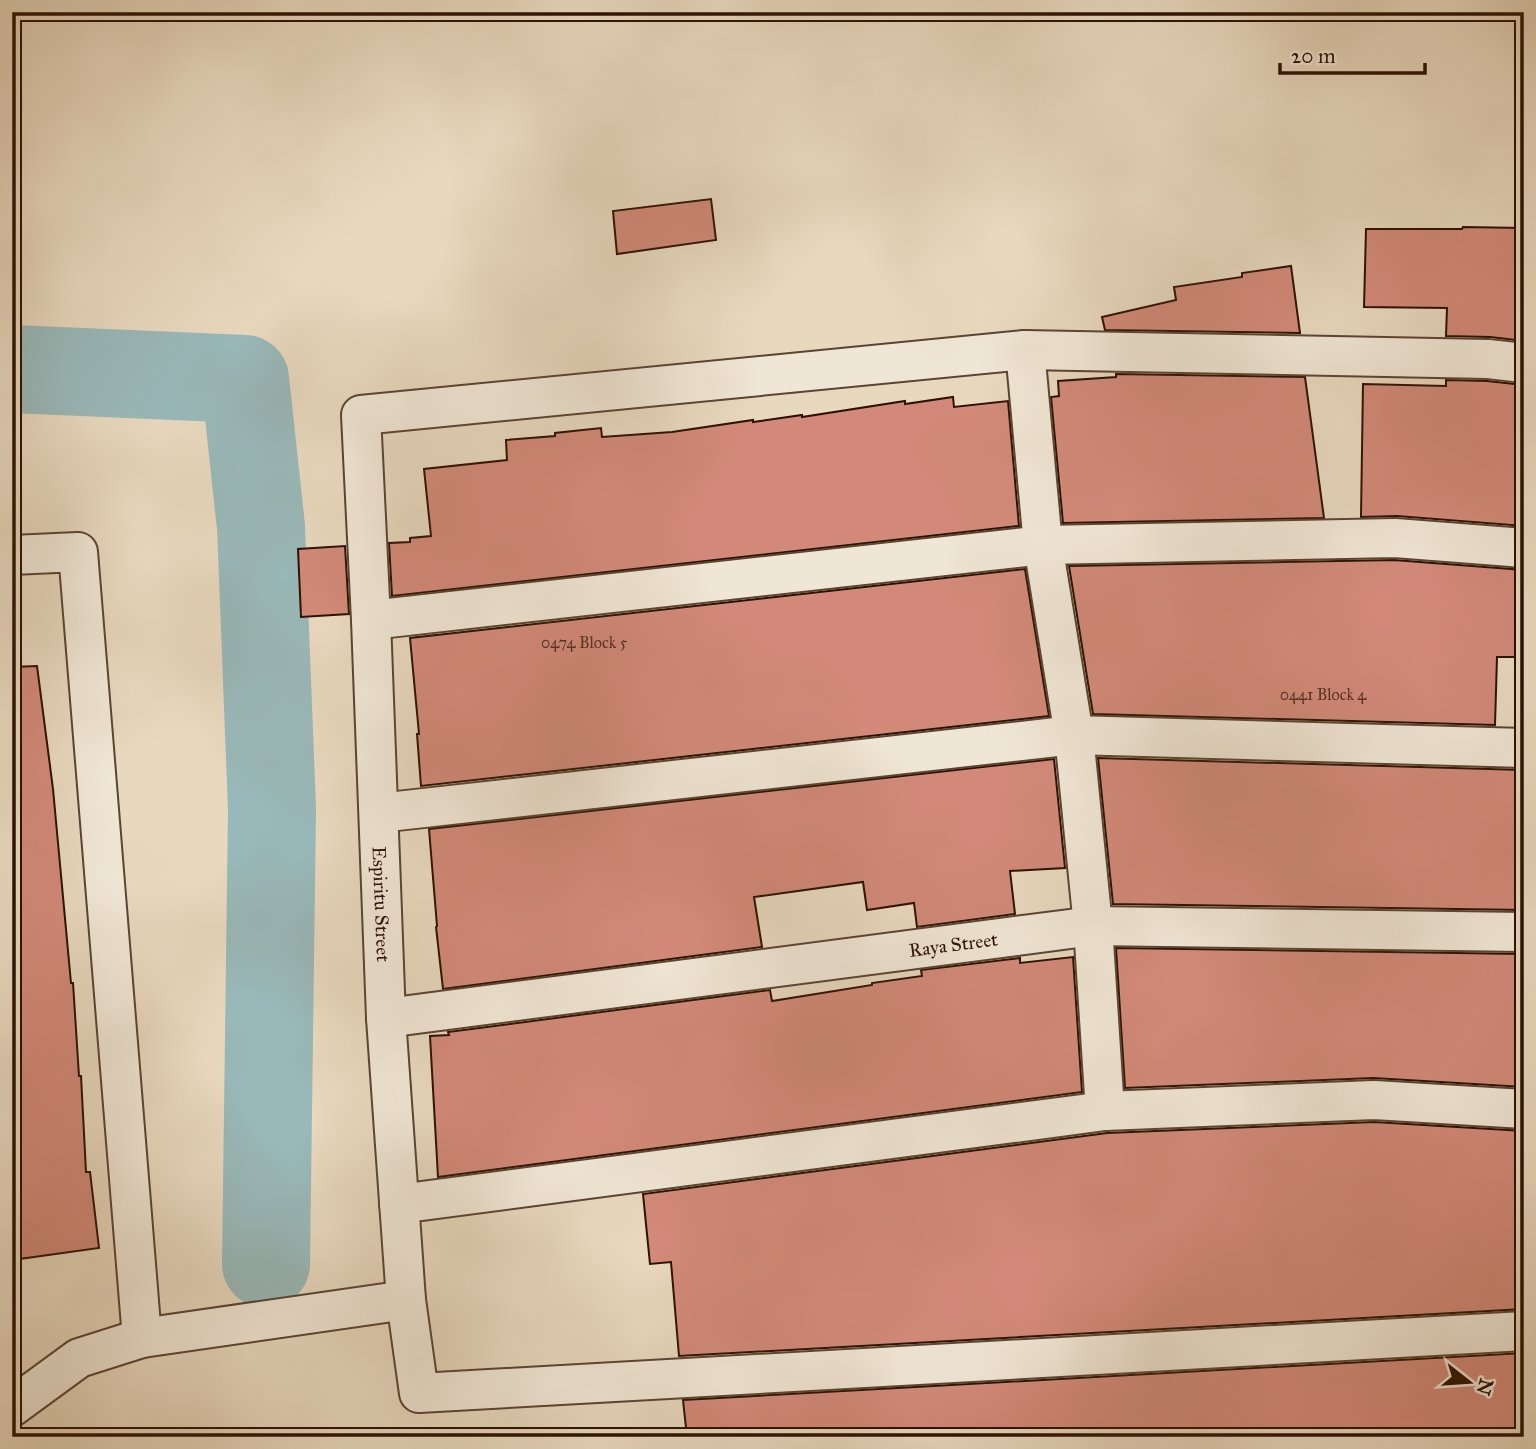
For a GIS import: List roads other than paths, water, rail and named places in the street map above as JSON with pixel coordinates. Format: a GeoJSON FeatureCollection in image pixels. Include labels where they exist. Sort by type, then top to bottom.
{"type":"FeatureCollection","features":[{"type":"Feature","properties":{"kind":"street"},"geometry":{"type":"LineString","coordinates":[[1105,1111],[1093,926],[1074,735],[1042,545],[1025,350],[1488,359],[1524,363]]}},
{"type":"Feature","properties":{"kind":"street","name":"Espiritu Street"},"geometry":{"type":"LineString","coordinates":[[1025,350],[361,415],[386,1018],[399,1204],[390,1302],[419,1393],[1524,1331]]}},
{"type":"Feature","properties":{"kind":"street"},"geometry":{"type":"LineString","coordinates":[[371,620],[1042,545],[1395,538],[1524,548]]}},
{"type":"Feature","properties":{"kind":"street"},"geometry":{"type":"LineString","coordinates":[[12,555],[78,552],[142,1338]]}},
{"type":"Feature","properties":{"kind":"street"},"geometry":{"type":"LineString","coordinates":[[379,813],[1074,735],[1524,748]]}},
{"type":"Feature","properties":{"kind":"street","name":"Raya Street"},"geometry":{"type":"LineString","coordinates":[[386,1018],[1093,926],[1524,932]]}},
{"type":"Feature","properties":{"kind":"street"},"geometry":{"type":"LineString","coordinates":[[399,1204],[1105,1111],[1374,1100],[1524,1109]]}},
{"type":"Feature","properties":{"kind":"street"},"geometry":{"type":"LineString","coordinates":[[12,1406],[79,1358],[142,1338],[390,1302]]}},
{"type":"Feature","properties":{"kind":"waterway"},"geometry":{"type":"LineString","coordinates":[[12,369],[245,379],[261,527],[272,809],[266,1264]]}}]}
